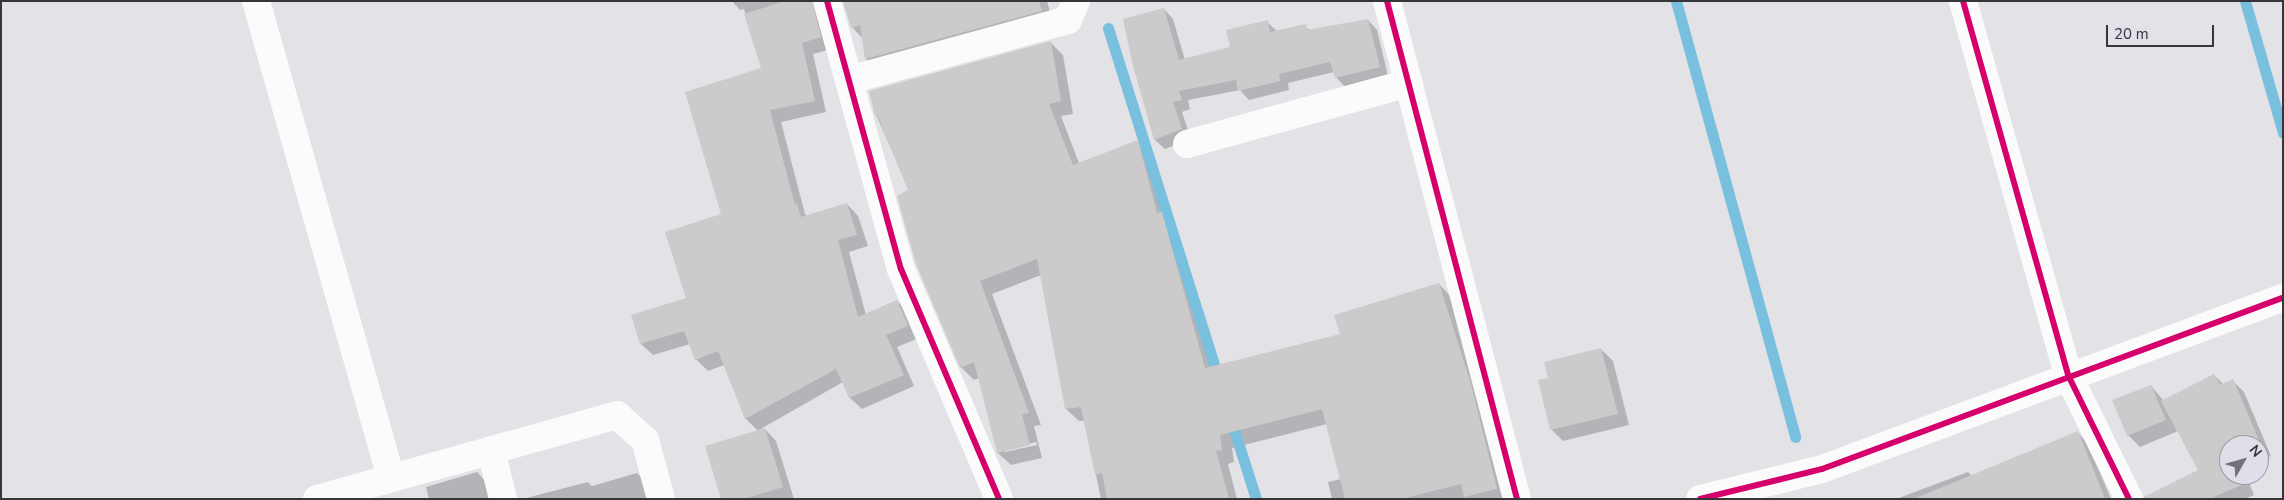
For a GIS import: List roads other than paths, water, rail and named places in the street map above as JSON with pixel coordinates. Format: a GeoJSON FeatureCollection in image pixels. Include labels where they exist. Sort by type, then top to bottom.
{"type":"FeatureCollection","features":[{"type":"Feature","properties":{"kind":"street"},"geometry":{"type":"LineString","coordinates":[[256,1],[391,478]]}},
{"type":"Feature","properties":{"kind":"street"},"geometry":{"type":"LineString","coordinates":[[827,1],[901,269],[999,499]]}},
{"type":"Feature","properties":{"kind":"street"},"geometry":{"type":"LineString","coordinates":[[849,80],[1068,20],[1076,1]]}},
{"type":"Feature","properties":{"kind":"street"},"geometry":{"type":"LineString","coordinates":[[1387,1],[1517,499]]}},
{"type":"Feature","properties":{"kind":"street"},"geometry":{"type":"LineString","coordinates":[[1963,1],[2069,377],[2129,499]]}},
{"type":"Feature","properties":{"kind":"street"},"geometry":{"type":"LineString","coordinates":[[1187,144],[1408,83]]}},
{"type":"Feature","properties":{"kind":"street"},"geometry":{"type":"LineString","coordinates":[[1700,499],[1822,469],[2283,298]]}},
{"type":"Feature","properties":{"kind":"street"},"geometry":{"type":"LineString","coordinates":[[317,499],[616,415],[645,440],[661,499]]}},
{"type":"Feature","properties":{"kind":"street"},"geometry":{"type":"LineString","coordinates":[[491,450],[503,499]]}},
{"type":"Feature","properties":{"kind":"waterway"},"geometry":{"type":"LineString","coordinates":[[1676,1],[1795,437]]}},
{"type":"Feature","properties":{"kind":"waterway"},"geometry":{"type":"LineString","coordinates":[[2245,1],[2283,133]]}},
{"type":"Feature","properties":{"kind":"waterway"},"geometry":{"type":"LineString","coordinates":[[1108,28],[1219,380]]}},
{"type":"Feature","properties":{"kind":"waterway"},"geometry":{"type":"LineString","coordinates":[[1230,417],[1256,499]]}}]}
